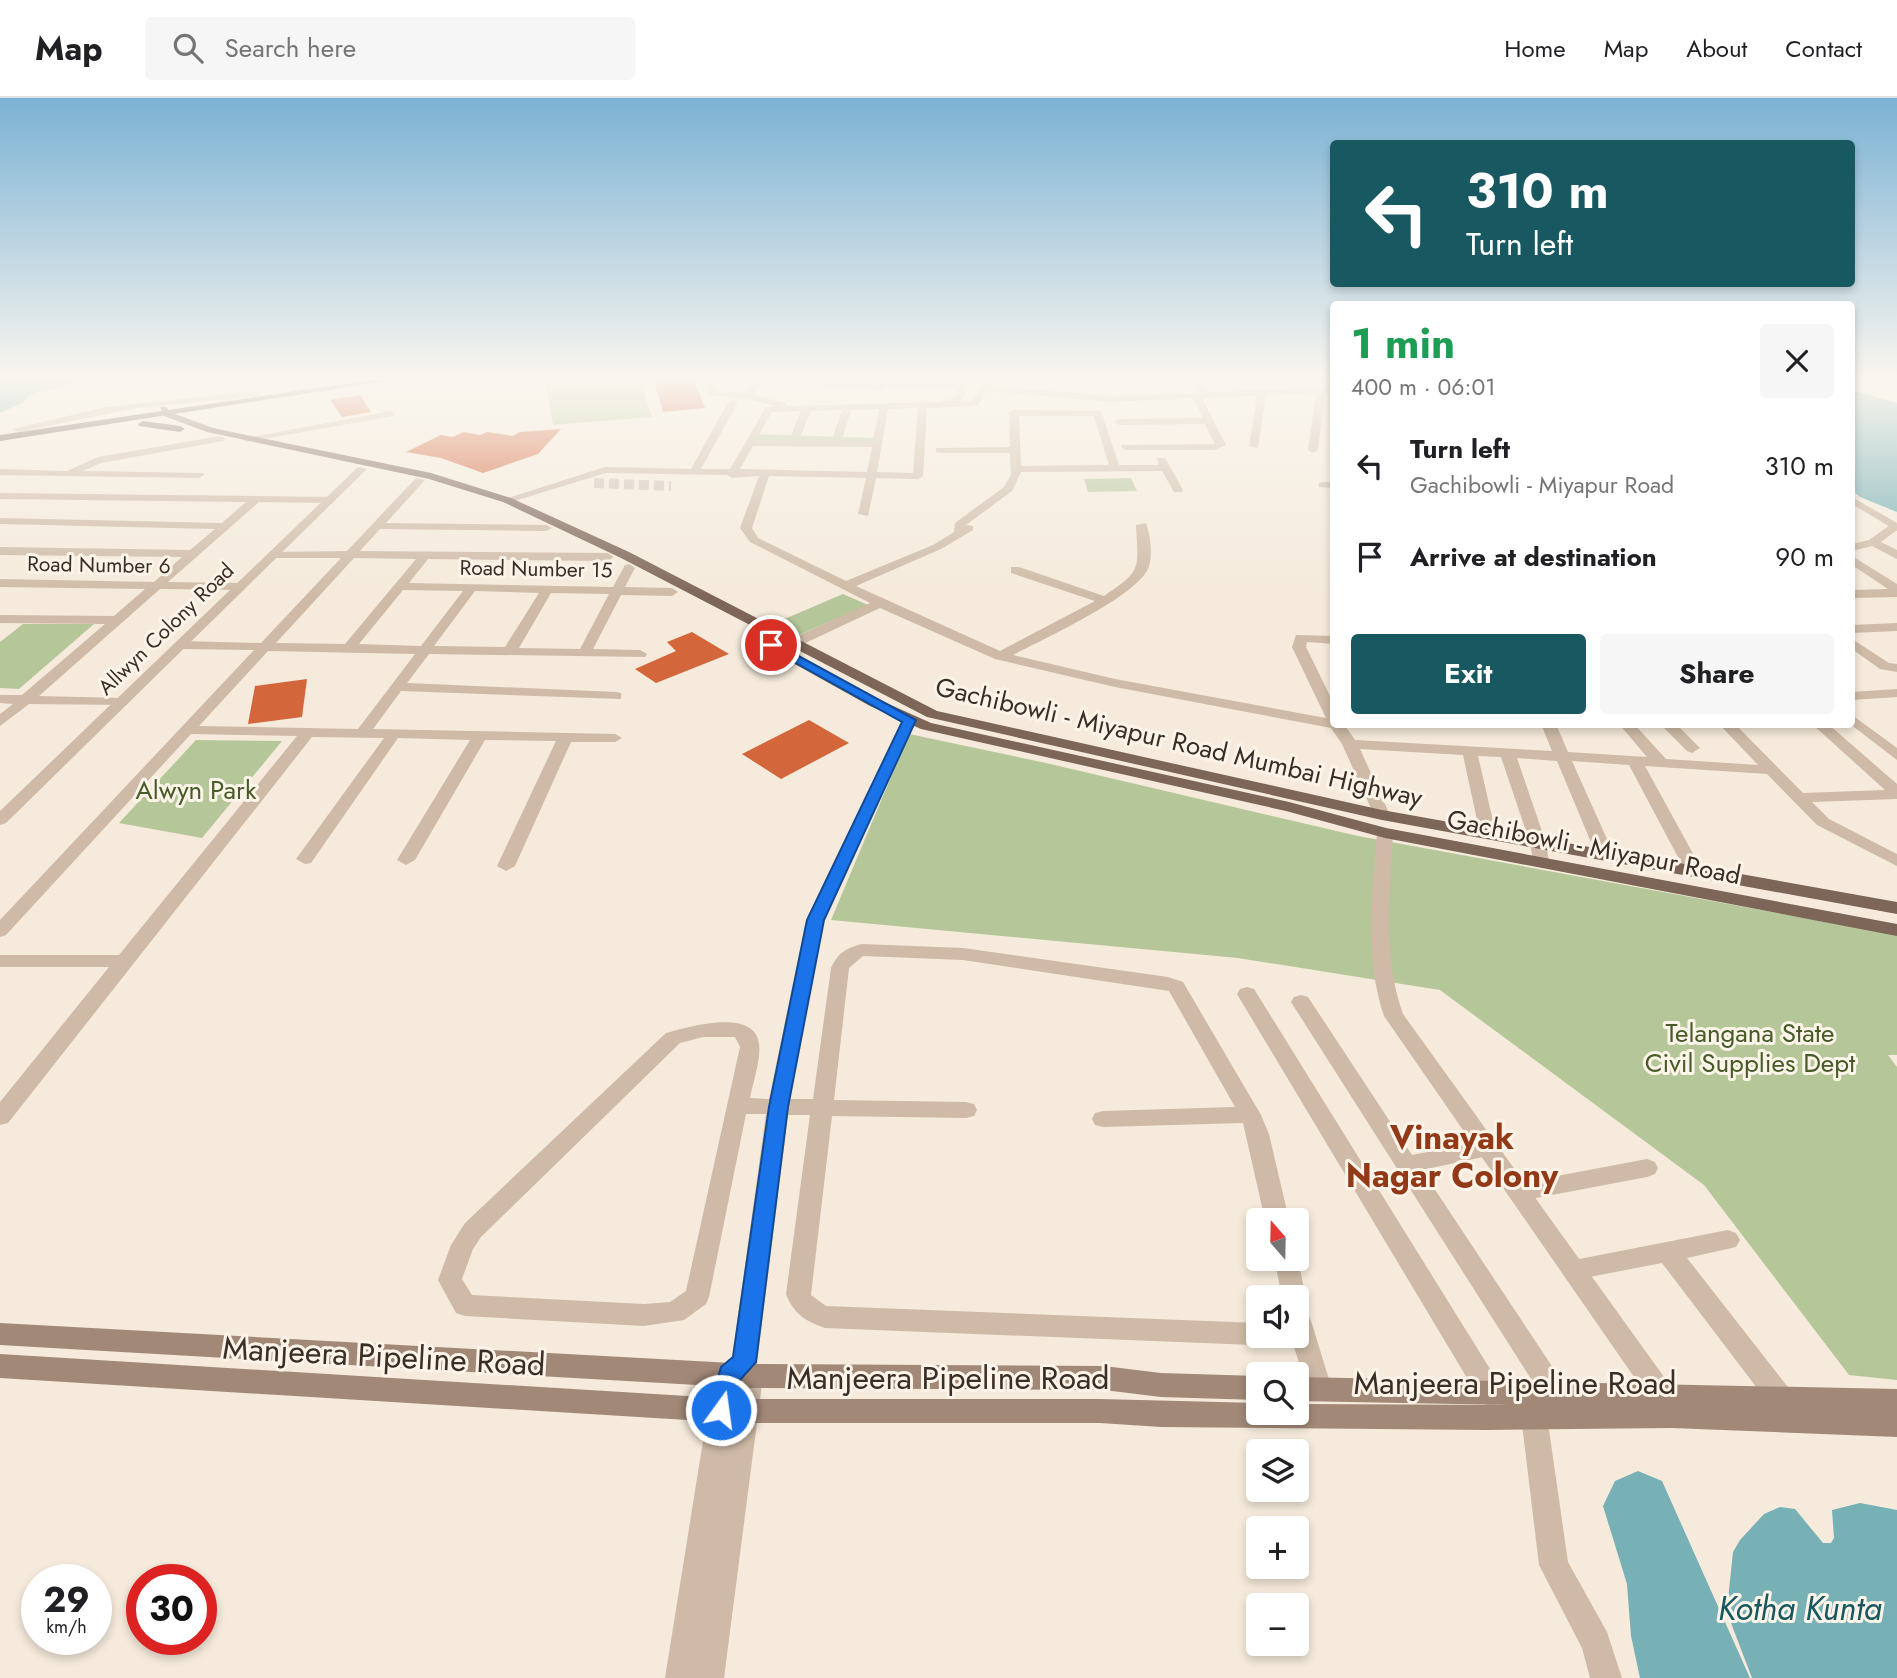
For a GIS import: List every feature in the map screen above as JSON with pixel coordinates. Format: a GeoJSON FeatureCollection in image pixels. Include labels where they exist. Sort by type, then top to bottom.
{"type":"FeatureCollection","features":[{"type":"Feature","properties":{"kind":"main road"},"geometry":{"type":"LineString","coordinates":[[267,452],[420,480],[495,505],[608,557],[909,720],[992,743],[1252,793]]}},
{"type":"Feature","properties":{"kind":"main road","name":"Gachibowli - Miyapur Road Mumbai Highway"},"geometry":{"type":"LineString","coordinates":[[310,452],[431,476],[507,500],[573,529],[932,714],[1383,824],[1488,834],[1897,908]]}},
{"type":"Feature","properties":{"kind":"main road","name":"Gachibowli - Miyapur Road"},"geometry":{"type":"LineString","coordinates":[[1383,824],[1540,862],[1897,930]]}},
{"type":"Feature","properties":{"kind":"main road","name":"Manjeera Pipeline Road"},"geometry":{"type":"LineString","coordinates":[[0,1334],[741,1371],[1104,1378],[1161,1385],[1246,1388]]}},
{"type":"Feature","properties":{"kind":"main road","name":"Manjeera Pipeline Road"},"geometry":{"type":"LineString","coordinates":[[0,1366],[732,1410],[1534,1416],[1782,1400],[1897,1401]]}},
{"type":"Feature","properties":{"kind":"main road"},"geometry":{"type":"LineString","coordinates":[[1161,1385],[1161,1415]]}},
{"type":"Feature","properties":{"kind":"main road","name":"Manjeera Pipeline Road"},"geometry":{"type":"LineString","coordinates":[[1309,1389],[1556,1395],[1897,1424]]}},
{"type":"Feature","properties":{"kind":"street"},"geometry":{"type":"LineString","coordinates":[[69,474],[98,460],[146,452]]}},
{"type":"Feature","properties":{"kind":"street"},"geometry":{"type":"LineString","coordinates":[[694,474],[706,452]]}},
{"type":"Feature","properties":{"kind":"street"},"geometry":{"type":"LineString","coordinates":[[732,475],[744,452]]}},
{"type":"Feature","properties":{"kind":"street"},"geometry":{"type":"LineString","coordinates":[[780,452],[787,455],[830,455],[841,452]]}},
{"type":"Feature","properties":{"kind":"street"},"geometry":{"type":"LineString","coordinates":[[788,452],[764,475],[747,528],[748,534],[846,586],[1000,656],[1115,683],[1330,723]]}},
{"type":"Feature","properties":{"kind":"street"},"geometry":{"type":"LineString","coordinates":[[864,514],[875,452]]}},
{"type":"Feature","properties":{"kind":"street"},"geometry":{"type":"LineString","coordinates":[[787,455],[830,455],[870,476],[918,476],[920,452]]}},
{"type":"Feature","properties":{"kind":"street"},"geometry":{"type":"LineString","coordinates":[[960,532],[959,525],[1008,489],[1017,469],[1016,452]]}},
{"type":"Feature","properties":{"kind":"street"},"geometry":{"type":"LineString","coordinates":[[846,586],[937,547],[974,526],[1019,491],[1030,469],[1029,452]]}},
{"type":"Feature","properties":{"kind":"street"},"geometry":{"type":"LineString","coordinates":[[1110,452],[1115,469]]}},
{"type":"Feature","properties":{"kind":"street"},"geometry":{"type":"LineString","coordinates":[[1156,452],[1178,490]]}},
{"type":"Feature","properties":{"kind":"street"},"geometry":{"type":"LineString","coordinates":[[1017,469],[1166,468]]}},
{"type":"Feature","properties":{"kind":"street","name":"Allwyn Colony Road"},"geometry":{"type":"LineString","coordinates":[[0,820],[362,469]]}},
{"type":"Feature","properties":{"kind":"street"},"geometry":{"type":"LineString","coordinates":[[507,500],[605,470],[764,475]]}},
{"type":"Feature","properties":{"kind":"street"},"geometry":{"type":"LineString","coordinates":[[0,472],[199,475]]}},
{"type":"Feature","properties":{"kind":"street"},"geometry":{"type":"LineString","coordinates":[[132,498],[164,475]]}},
{"type":"Feature","properties":{"kind":"street"},"geometry":{"type":"LineString","coordinates":[[0,931],[420,480]]}},
{"type":"Feature","properties":{"kind":"street"},"geometry":{"type":"LineString","coordinates":[[573,480],[594,482]]}},
{"type":"Feature","properties":{"kind":"street"},"geometry":{"type":"LineString","coordinates":[[0,496],[329,500]]}},
{"type":"Feature","properties":{"kind":"street"},"geometry":{"type":"LineString","coordinates":[[0,722],[255,499]]}},
{"type":"Feature","properties":{"kind":"street"},"geometry":{"type":"LineString","coordinates":[[1855,502],[1896,528],[1872,542],[1855,547]]}},
{"type":"Feature","properties":{"kind":"street"},"geometry":{"type":"LineString","coordinates":[[0,521],[224,526]]}},
{"type":"Feature","properties":{"kind":"street"},"geometry":{"type":"LineString","coordinates":[[1000,656],[1139,578],[1143,567],[1142,525]]}},
{"type":"Feature","properties":{"kind":"street"},"geometry":{"type":"LineString","coordinates":[[378,526],[547,527]]}},
{"type":"Feature","properties":{"kind":"street"},"geometry":{"type":"LineString","coordinates":[[1872,542],[1897,555]]}},
{"type":"Feature","properties":{"kind":"street"},"geometry":{"type":"LineString","coordinates":[[0,551],[192,554]]}},
{"type":"Feature","properties":{"kind":"street"},"geometry":{"type":"LineString","coordinates":[[274,554],[608,557]]}},
{"type":"Feature","properties":{"kind":"street"},"geometry":{"type":"LineString","coordinates":[[349,649],[425,555]]}},
{"type":"Feature","properties":{"kind":"street"},"geometry":{"type":"LineString","coordinates":[[1855,562],[1897,591]]}},
{"type":"Feature","properties":{"kind":"street"},"geometry":{"type":"LineString","coordinates":[[584,653],[629,568]]}},
{"type":"Feature","properties":{"kind":"street"},"geometry":{"type":"LineString","coordinates":[[1015,570],[1104,600]]}},
{"type":"Feature","properties":{"kind":"street"},"geometry":{"type":"LineString","coordinates":[[1855,575],[1897,574]]}},
{"type":"Feature","properties":{"kind":"street","name":"Road Number 6"},"geometry":{"type":"LineString","coordinates":[[0,583],[240,587]]}},
{"type":"Feature","properties":{"kind":"street","name":"Road Number 15"},"geometry":{"type":"LineString","coordinates":[[400,586],[672,592]]}},
{"type":"Feature","properties":{"kind":"street"},"geometry":{"type":"LineString","coordinates":[[362,733],[472,587]]}},
{"type":"Feature","properties":{"kind":"street"},"geometry":{"type":"LineString","coordinates":[[510,651],[547,589]]}},
{"type":"Feature","properties":{"kind":"street"},"geometry":{"type":"LineString","coordinates":[[1855,594],[1897,591]]}},
{"type":"Feature","properties":{"kind":"street"},"geometry":{"type":"LineString","coordinates":[[794,643],[880,603]]}},
{"type":"Feature","properties":{"kind":"street"},"geometry":{"type":"LineString","coordinates":[[0,619],[116,620]]}},
{"type":"Feature","properties":{"kind":"street"},"geometry":{"type":"LineString","coordinates":[[0,632],[17,619]]}},
{"type":"Feature","properties":{"kind":"street"},"geometry":{"type":"LineString","coordinates":[[1855,629],[1897,627]]}},
{"type":"Feature","properties":{"kind":"street"},"geometry":{"type":"LineString","coordinates":[[1330,640],[1301,638],[1299,647],[1330,713]]}},
{"type":"Feature","properties":{"kind":"street"},"geometry":{"type":"LineString","coordinates":[[180,645],[640,654]]}},
{"type":"Feature","properties":{"kind":"street"},"geometry":{"type":"LineString","coordinates":[[1855,645],[1885,666],[1897,668]]}},
{"type":"Feature","properties":{"kind":"street"},"geometry":{"type":"LineString","coordinates":[[397,687],[617,696]]}},
{"type":"Feature","properties":{"kind":"street"},"geometry":{"type":"LineString","coordinates":[[1855,696],[1897,693]]}},
{"type":"Feature","properties":{"kind":"street"},"geometry":{"type":"LineString","coordinates":[[0,699],[122,702]]}},
{"type":"Feature","properties":{"kind":"street"},"geometry":{"type":"LineString","coordinates":[[681,1678],[741,1371],[778,1107],[815,920],[909,720]]}},
{"type":"Feature","properties":{"kind":"street"},"geometry":{"type":"LineString","coordinates":[[1855,721],[1897,755]]}},
{"type":"Feature","properties":{"kind":"street"},"geometry":{"type":"LineString","coordinates":[[1338,728],[1350,744],[1383,824],[1380,918],[1385,996],[1394,1016],[1669,1406]]}},
{"type":"Feature","properties":{"kind":"street"},"geometry":{"type":"LineString","coordinates":[[1550,728],[1604,848],[1604,855]]}},
{"type":"Feature","properties":{"kind":"street"},"geometry":{"type":"LineString","coordinates":[[1630,728],[1659,759],[1658,763]]}},
{"type":"Feature","properties":{"kind":"street"},"geometry":{"type":"LineString","coordinates":[[1671,728],[1692,748]]}},
{"type":"Feature","properties":{"kind":"street"},"geometry":{"type":"LineString","coordinates":[[1730,728],[1823,822],[1897,861]]}},
{"type":"Feature","properties":{"kind":"street"},"geometry":{"type":"LineString","coordinates":[[1824,728],[1897,793]]}},
{"type":"Feature","properties":{"kind":"street"},"geometry":{"type":"LineString","coordinates":[[190,730],[615,738]]}},
{"type":"Feature","properties":{"kind":"street"},"geometry":{"type":"LineString","coordinates":[[0,1117],[308,732]]}},
{"type":"Feature","properties":{"kind":"street"},"geometry":{"type":"LineString","coordinates":[[305,859],[394,734]]}},
{"type":"Feature","properties":{"kind":"street"},"geometry":{"type":"LineString","coordinates":[[406,860],[480,735]]}},
{"type":"Feature","properties":{"kind":"street"},"geometry":{"type":"LineString","coordinates":[[506,866],[566,737]]}},
{"type":"Feature","properties":{"kind":"street"},"geometry":{"type":"LineString","coordinates":[[1350,744],[1770,770]]}},
{"type":"Feature","properties":{"kind":"street"},"geometry":{"type":"LineString","coordinates":[[1470,752],[1488,834]]}},
{"type":"Feature","properties":{"kind":"street"},"geometry":{"type":"LineString","coordinates":[[1508,754],[1538,843],[1540,862]]}},
{"type":"Feature","properties":{"kind":"street"},"geometry":{"type":"LineString","coordinates":[[1636,763],[1694,872]]}},
{"type":"Feature","properties":{"kind":"street"},"geometry":{"type":"LineString","coordinates":[[1797,798],[1897,793]]}},
{"type":"Feature","properties":{"kind":"street"},"geometry":{"type":"LineString","coordinates":[[1246,1322],[838,1318],[810,1312],[801,1303],[798,1294],[840,968],[851,952],[862,950],[963,954],[1168,983],[1181,992],[1250,1115],[1258,1134],[1274,1208]]}},
{"type":"Feature","properties":{"kind":"street"},"geometry":{"type":"LineString","coordinates":[[0,978],[8,961],[125,961]]}},
{"type":"Feature","properties":{"kind":"street"},"geometry":{"type":"LineString","coordinates":[[1247,994],[1491,1394]]}},
{"type":"Feature","properties":{"kind":"street"},"geometry":{"type":"LineString","coordinates":[[1301,1002],[1556,1395]]}},
{"type":"Feature","properties":{"kind":"street"},"geometry":{"type":"LineString","coordinates":[[703,1030],[739,1030],[748,1036],[750,1047],[740,1106],[698,1297],[688,1306],[675,1312],[644,1315],[479,1306],[465,1305],[455,1293],[450,1280],[463,1245],[473,1230],[673,1038],[703,1030]]}},
{"type":"Feature","properties":{"kind":"street"},"geometry":{"type":"LineString","coordinates":[[740,1106],[966,1110]]}},
{"type":"Feature","properties":{"kind":"street"},"geometry":{"type":"LineString","coordinates":[[1103,1119],[1250,1115]]}},
{"type":"Feature","properties":{"kind":"street"},"geometry":{"type":"LineString","coordinates":[[1407,1165],[1489,1148]]}},
{"type":"Feature","properties":{"kind":"street"},"geometry":{"type":"LineString","coordinates":[[1520,1192],[1647,1168]]}},
{"type":"Feature","properties":{"kind":"street"},"geometry":{"type":"LineString","coordinates":[[1574,1270],[1728,1240]]}},
{"type":"Feature","properties":{"kind":"street"},"geometry":{"type":"LineString","coordinates":[[1668,1252],[1782,1400]]}},
{"type":"Feature","properties":{"kind":"street"},"geometry":{"type":"LineString","coordinates":[[708,1678],[732,1410]]}},
{"type":"Feature","properties":{"kind":"street"},"geometry":{"type":"LineString","coordinates":[[1534,1416],[1555,1565],[1596,1643],[1606,1678]]}},
{"type":"Feature","properties":{"kind":"green space"},"geometry":{"type":"Polygon","coordinates":[[[1131,478],[1137,491],[1088,492],[1084,479],[1131,478]]]}},
{"type":"Feature","properties":{"kind":"green space"},"geometry":{"type":"Polygon","coordinates":[[[843,594],[868,605],[799,635],[775,623],[843,594]]]}},
{"type":"Feature","properties":{"kind":"green space"},"geometry":{"type":"Polygon","coordinates":[[[23,624],[94,624],[19,689],[0,688],[0,642],[23,624]]]}},
{"type":"Feature","properties":{"kind":"green space","name":"Telangana State Civil Supplies Dept"},"geometry":{"type":"Polygon","coordinates":[[[909,734],[1358,836],[1897,935],[1897,1055],[1888,1055],[1897,1067],[1897,1380],[1849,1375],[1704,1185],[1440,990],[1238,958],[831,920],[909,734]]]}},
{"type":"Feature","properties":{"kind":"green space","name":"Alwyn Park"},"geometry":{"type":"Polygon","coordinates":[[[196,740],[282,741],[202,838],[119,823],[196,740]]]}},
{"type":"Feature","properties":{"kind":"water"},"geometry":{"type":"Polygon","coordinates":[[[1855,452],[1897,452],[1897,512],[1855,493],[1855,452]]]}},
{"type":"Feature","properties":{"kind":"water","name":"Kotha Kunta"},"geometry":{"type":"Polygon","coordinates":[[[1638,1471],[1662,1481],[1750,1678],[1640,1678],[1631,1636],[1627,1584],[1603,1506],[1615,1481],[1638,1471]]]}},
{"type":"Feature","properties":{"kind":"water","name":"Kotha Kunta"},"geometry":{"type":"Polygon","coordinates":[[[1860,1503],[1897,1510],[1897,1678],[1752,1678],[1731,1623],[1728,1600],[1733,1552],[1740,1540],[1764,1514],[1780,1507],[1795,1509],[1823,1543],[1831,1543],[1834,1538],[1832,1510],[1860,1503]]]}},
{"type":"Feature","properties":{"kind":"building"},"geometry":{"type":"Polygon","coordinates":[[[406,452],[540,452],[483,473],[441,458],[406,452]]]}},
{"type":"Feature","properties":{"kind":"building"},"geometry":{"type":"Polygon","coordinates":[[[692,632],[729,654],[656,683],[635,669],[676,651],[667,642],[692,632]]]}},
{"type":"Feature","properties":{"kind":"building"},"geometry":{"type":"Polygon","coordinates":[[[307,679],[302,717],[248,724],[255,686],[307,679]]]}},
{"type":"Feature","properties":{"kind":"building"},"geometry":{"type":"Polygon","coordinates":[[[809,720],[849,743],[781,779],[742,754],[809,720]]]}},
{"type":"Feature","properties":{"kind":"tunnel"},"geometry":{"type":"LineString","coordinates":[[594,483],[671,486]]}},
{"type":"Feature","properties":{"kind":"district","name":"Vinayak Nagar Colony"},"geometry":{"type":"Point","coordinates":[1452,1156]}},
{"type":"Feature","properties":{"kind":"route"},"geometry":{"type":"LineString","coordinates":[[721,1410],[729,1375],[744,1362],[778,1107],[815,920],[909,720],[771,645]]}}]}
